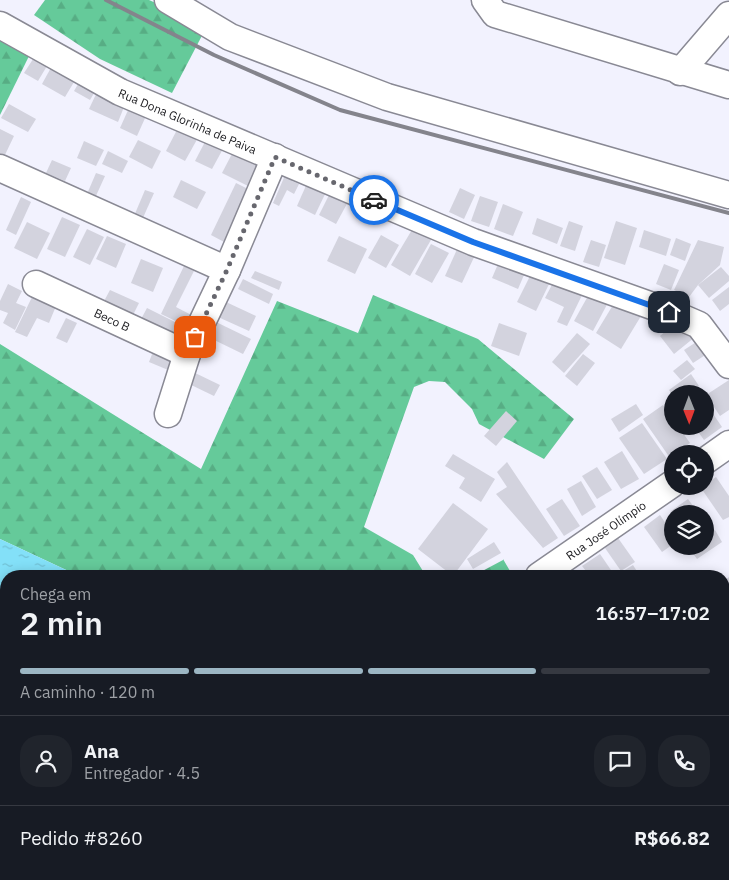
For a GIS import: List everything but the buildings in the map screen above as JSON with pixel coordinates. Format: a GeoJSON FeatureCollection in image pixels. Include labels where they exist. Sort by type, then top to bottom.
{"type":"FeatureCollection","features":[{"type":"Feature","properties":{"kind":"street"},"geometry":{"type":"LineString","coordinates":[[168,0],[230,37],[387,97],[729,195]]}},
{"type":"Feature","properties":{"kind":"street"},"geometry":{"type":"LineString","coordinates":[[485,0],[495,14],[680,72],[729,85]]}},
{"type":"Feature","properties":{"kind":"street"},"geometry":{"type":"LineString","coordinates":[[680,72],[729,15]]}},
{"type":"Feature","properties":{"kind":"street","name":"Rua Dona Glorinha de Paiva"},"geometry":{"type":"LineString","coordinates":[[0,25],[120,92],[473,242],[669,312],[699,325],[729,365]]}},
{"type":"Feature","properties":{"kind":"street"},"geometry":{"type":"LineString","coordinates":[[168,414],[187,354],[227,270],[275,157]]}},
{"type":"Feature","properties":{"kind":"street"},"geometry":{"type":"LineString","coordinates":[[0,168],[227,270]]}},
{"type":"Feature","properties":{"kind":"street","name":"Beco B"},"geometry":{"type":"LineString","coordinates":[[36,284],[187,354]]}},
{"type":"Feature","properties":{"kind":"street"},"geometry":{"type":"LineString","coordinates":[[714,455],[729,444]]}},
{"type":"Feature","properties":{"kind":"street","name":"Rua José Olímpio"},"geometry":{"type":"LineString","coordinates":[[554,570],[664,490]]}},
{"type":"Feature","properties":{"kind":"green space"},"geometry":{"type":"Polygon","coordinates":[[[45,0],[149,0],[207,26],[172,93],[100,59],[34,15],[45,0]]]}},
{"type":"Feature","properties":{"kind":"green space"},"geometry":{"type":"Polygon","coordinates":[[[0,31],[31,52],[0,115],[0,31]]]}},
{"type":"Feature","properties":{"kind":"green space"},"geometry":{"type":"Polygon","coordinates":[[[373,295],[478,339],[574,419],[544,459],[479,424],[472,409],[445,382],[429,381],[414,387],[364,527],[413,555],[422,570],[66,570],[0,539],[0,344],[201,469],[277,301],[358,333],[373,295]]]}},
{"type":"Feature","properties":{"kind":"green space"},"geometry":{"type":"Polygon","coordinates":[[[503,560],[509,570],[484,570],[503,560]]]}},
{"type":"Feature","properties":{"kind":"water"},"geometry":{"type":"Polygon","coordinates":[[[0,539],[66,570],[0,570],[0,539]]]}},
{"type":"Feature","properties":{"kind":"railway"},"geometry":{"type":"LineString","coordinates":[[106,0],[214,55],[340,110],[729,213]]}},
{"type":"Feature","properties":{"kind":"way so far"},"geometry":{"type":"LineString","coordinates":[[195,337],[227,270],[275,157],[374,200]]}},
{"type":"Feature","properties":{"kind":"route"},"geometry":{"type":"LineString","coordinates":[[374,200],[473,242],[669,312]]}}]}
